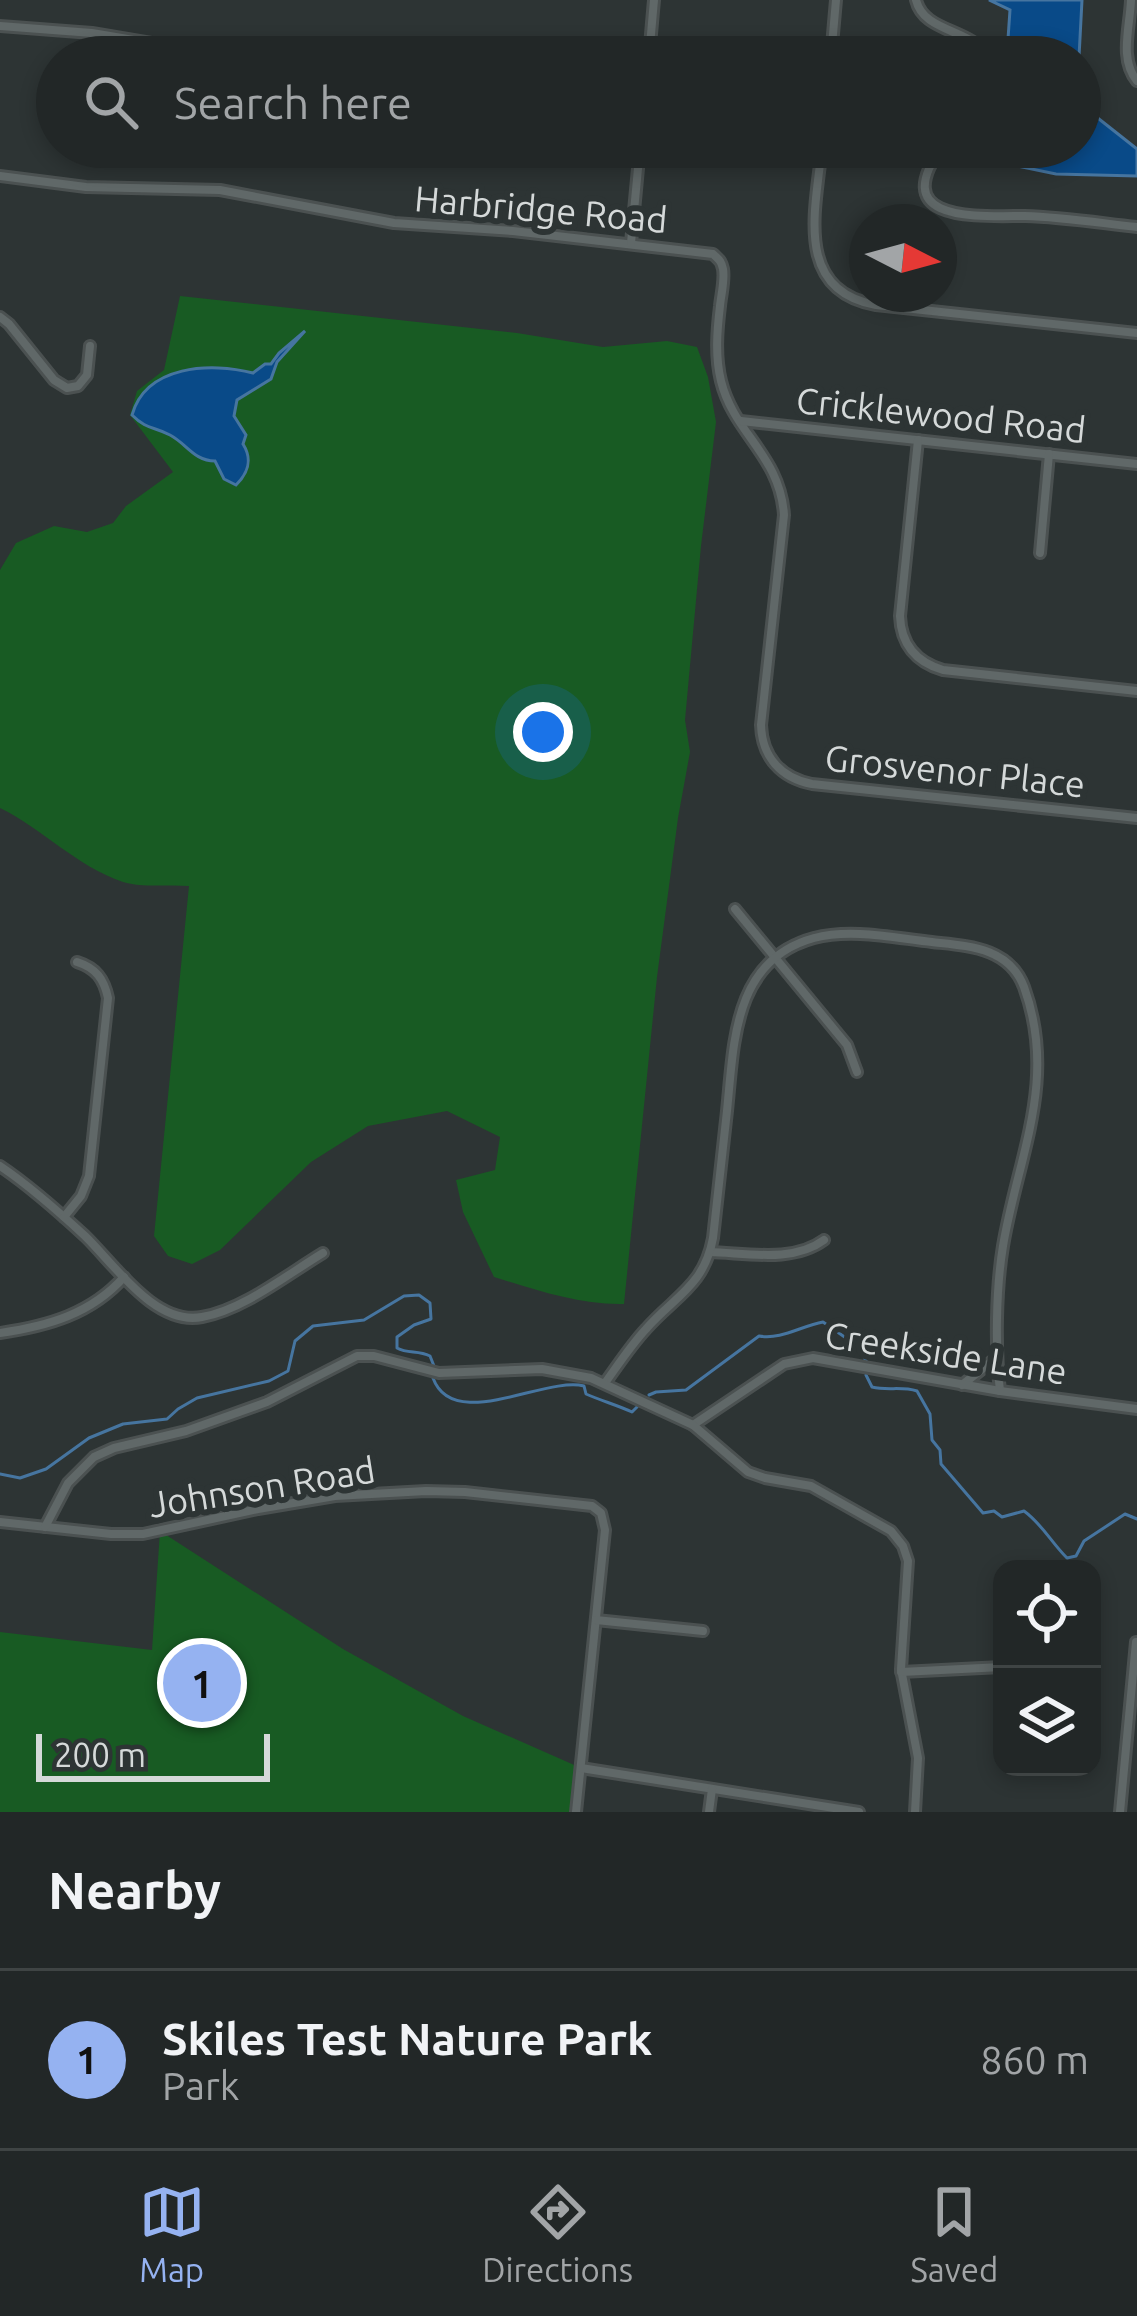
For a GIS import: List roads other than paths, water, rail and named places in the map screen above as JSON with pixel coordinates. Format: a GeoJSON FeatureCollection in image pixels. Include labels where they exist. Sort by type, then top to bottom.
{"type":"FeatureCollection","features":[{"type":"Feature","properties":{"kind":"street"},"geometry":{"type":"LineString","coordinates":[[651,36],[654,0]]}},
{"type":"Feature","properties":{"kind":"street"},"geometry":{"type":"LineString","coordinates":[[833,36],[836,0]]}},
{"type":"Feature","properties":{"kind":"street"},"geometry":{"type":"LineString","coordinates":[[916,0],[926,18],[965,36]]}},
{"type":"Feature","properties":{"kind":"street"},"geometry":{"type":"LineString","coordinates":[[1132,0],[1126,61],[1137,81]]}},
{"type":"Feature","properties":{"kind":"street"},"geometry":{"type":"LineString","coordinates":[[0,26],[112,36]]}},
{"type":"Feature","properties":{"kind":"street"},"geometry":{"type":"LineString","coordinates":[[631,243],[638,168]]}},
{"type":"Feature","properties":{"kind":"street"},"geometry":{"type":"LineString","coordinates":[[820,168],[816,254],[842,292],[869,304],[1137,333]]}},
{"type":"Feature","properties":{"kind":"street"},"geometry":{"type":"LineString","coordinates":[[927,168],[926,192],[946,211],[1137,227]]}},
{"type":"Feature","properties":{"kind":"street","name":"Harbridge Road"},"geometry":{"type":"LineString","coordinates":[[0,176],[86,187],[220,190],[394,223],[708,252],[719,259],[724,272],[717,358],[724,393],[739,421]]}},
{"type":"Feature","properties":{"kind":"street"},"geometry":{"type":"LineString","coordinates":[[0,317],[63,387],[74,387],[85,378],[90,346]]}},
{"type":"Feature","properties":{"kind":"street","name":"Cricklewood Road"},"geometry":{"type":"LineString","coordinates":[[739,421],[1137,464]]}},
{"type":"Feature","properties":{"kind":"street","name":"Grosvenor Place"},"geometry":{"type":"LineString","coordinates":[[739,421],[775,472],[784,507],[761,725],[762,740],[774,764],[788,776],[812,784],[1137,818]]}},
{"type":"Feature","properties":{"kind":"street"},"geometry":{"type":"LineString","coordinates":[[918,440],[900,616],[902,634],[913,652],[943,670],[1137,692]]}},
{"type":"Feature","properties":{"kind":"street"},"geometry":{"type":"LineString","coordinates":[[1040,554],[1049,454]]}},
{"type":"Feature","properties":{"kind":"street"},"geometry":{"type":"LineString","coordinates":[[735,909],[847,1045],[857,1072]]}},
{"type":"Feature","properties":{"kind":"street"},"geometry":{"type":"LineString","coordinates":[[605,1383],[646,1328],[691,1288],[710,1252],[736,1025],[751,988],[776,958],[800,943],[853,934],[977,947],[998,955],[1020,979],[1031,1013],[1037,1089],[1001,1258],[1000,1391]]}},
{"type":"Feature","properties":{"kind":"street"},"geometry":{"type":"LineString","coordinates":[[64,1217],[89,1176],[108,998],[98,974],[77,962]]}},
{"type":"Feature","properties":{"kind":"street"},"geometry":{"type":"LineString","coordinates":[[0,1166],[64,1217],[139,1292],[178,1316],[197,1318],[237,1305],[323,1253]]}},
{"type":"Feature","properties":{"kind":"street"},"geometry":{"type":"LineString","coordinates":[[710,1252],[794,1253],[824,1240]]}},
{"type":"Feature","properties":{"kind":"street"},"geometry":{"type":"LineString","coordinates":[[0,1333],[83,1311],[124,1277]]}},
{"type":"Feature","properties":{"kind":"street"},"geometry":{"type":"LineString","coordinates":[[45,1526],[68,1483],[94,1457],[267,1402],[357,1356],[439,1373],[542,1369],[605,1383],[693,1424],[748,1472],[815,1487],[882,1525],[899,1540],[908,1568],[901,1672],[917,1758],[915,1812]]}},
{"type":"Feature","properties":{"kind":"street"},"geometry":{"type":"LineString","coordinates":[[962,1385],[998,1357]]}},
{"type":"Feature","properties":{"kind":"street","name":"Creekside Lane"},"geometry":{"type":"LineString","coordinates":[[693,1424],[778,1368],[806,1358],[1137,1409]]}},
{"type":"Feature","properties":{"kind":"street","name":"Johnson Road"},"geometry":{"type":"LineString","coordinates":[[0,1522],[143,1534],[335,1496],[426,1491],[586,1504],[601,1513],[605,1530],[596,1620]]}},
{"type":"Feature","properties":{"kind":"street"},"geometry":{"type":"LineString","coordinates":[[576,1812],[596,1620],[703,1630]]}},
{"type":"Feature","properties":{"kind":"street"},"geometry":{"type":"LineString","coordinates":[[1120,1812],[1136,1642]]}},
{"type":"Feature","properties":{"kind":"street"},"geometry":{"type":"LineString","coordinates":[[901,1672],[993,1667]]}},
{"type":"Feature","properties":{"kind":"street"},"geometry":{"type":"LineString","coordinates":[[581,1768],[859,1812]]}},
{"type":"Feature","properties":{"kind":"street"},"geometry":{"type":"LineString","coordinates":[[709,1812],[712,1789]]}},
{"type":"Feature","properties":{"kind":"water"},"geometry":{"type":"Polygon","coordinates":[[[989,0],[1082,0],[1080,36],[1008,36],[1010,10],[989,0]]]}},
{"type":"Feature","properties":{"kind":"water"},"geometry":{"type":"Polygon","coordinates":[[[1101,121],[1137,149],[1137,176],[1056,174],[1027,168],[1101,168],[1101,121]]]}},
{"type":"Feature","properties":{"kind":"water"},"geometry":{"type":"Polygon","coordinates":[[[305,331],[277,362],[271,379],[237,400],[234,416],[246,435],[243,444],[248,461],[236,485],[224,479],[215,461],[202,458],[132,415],[139,398],[165,377],[200,368],[253,373],[271,364],[305,331]]]}},
{"type":"Feature","properties":{"kind":"waterway"},"geometry":{"type":"LineString","coordinates":[[0,1474],[20,1478],[46,1469],[89,1438],[123,1424],[167,1419],[197,1398],[269,1381],[288,1371],[295,1341],[313,1326],[364,1320],[404,1296],[419,1295],[430,1303],[431,1319],[397,1337],[397,1348],[430,1356],[434,1366]]}},
{"type":"Feature","properties":{"kind":"waterway"},"geometry":{"type":"LineString","coordinates":[[649,1395],[686,1390],[759,1336],[823,1322],[859,1347],[866,1361]]}},
{"type":"Feature","properties":{"kind":"waterway"},"geometry":{"type":"LineString","coordinates":[[866,1375],[872,1387],[917,1391],[930,1414],[932,1440],[940,1450],[941,1464],[983,1513],[994,1511],[1002,1517],[1024,1511],[1067,1558],[1076,1556],[1084,1541],[1125,1514],[1137,1519]]}},
{"type":"Feature","properties":{"kind":"waterway"},"geometry":{"type":"LineString","coordinates":[[433,1378],[444,1394],[460,1401],[501,1399],[567,1385],[584,1386],[586,1394],[632,1412],[637,1407]]}},
{"type":"Feature","properties":{"kind":"place","name":"Skiles Test Nature Park"},"geometry":{"type":"Point","coordinates":[202,1683]}}]}
